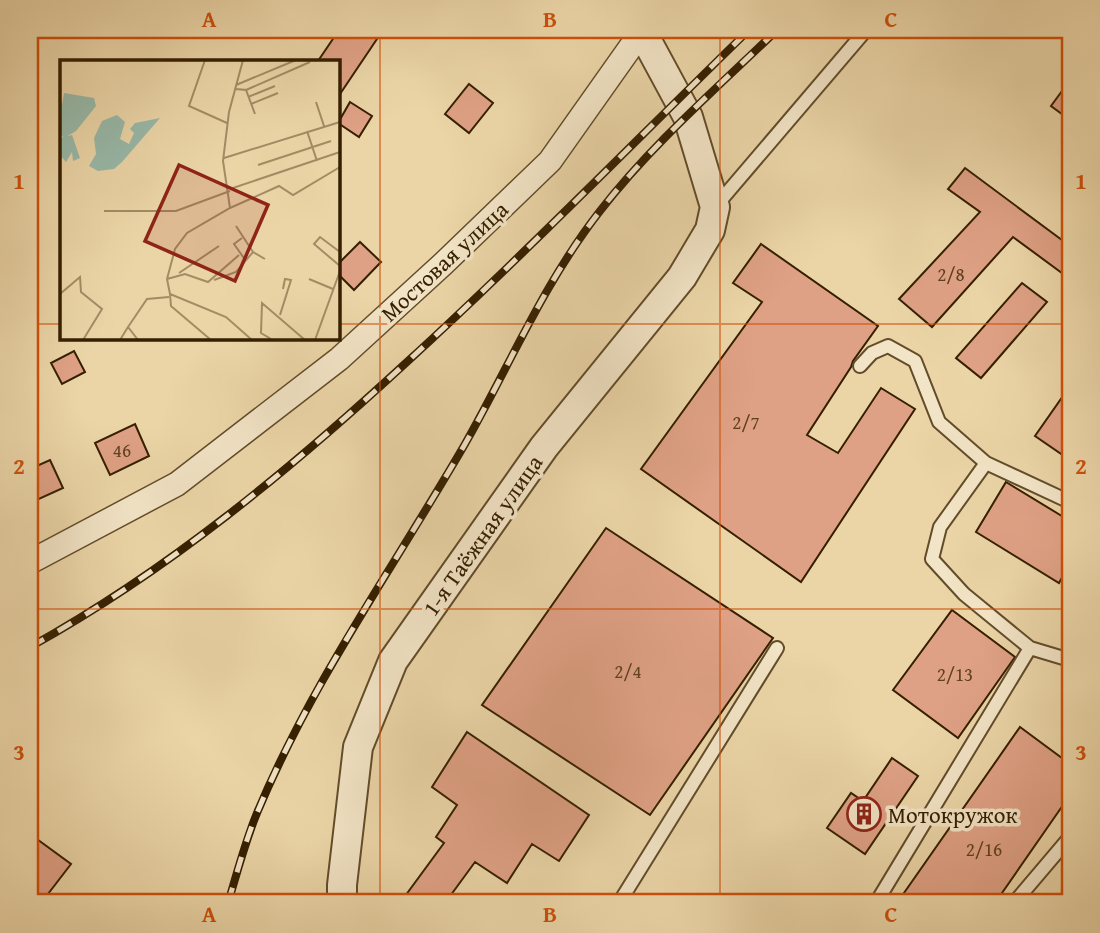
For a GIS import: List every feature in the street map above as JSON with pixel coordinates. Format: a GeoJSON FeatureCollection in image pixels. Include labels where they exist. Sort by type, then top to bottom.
{"type":"FeatureCollection","features":[{"type":"Feature","properties":{"kind":"street"},"geometry":{"type":"LineString","coordinates":[[641,30],[680,97],[715,207]]}},
{"type":"Feature","properties":{"kind":"street","name":"Мостовая улица"},"geometry":{"type":"LineString","coordinates":[[30,562],[177,484],[339,359],[550,161],[641,30]]}},
{"type":"Feature","properties":{"kind":"street","name":"1-я Таёжная улица"},"geometry":{"type":"LineString","coordinates":[[342,903],[358,747],[393,661],[544,447],[682,277],[710,230],[715,207]]}},
{"type":"Feature","properties":{"kind":"lane"},"geometry":{"type":"LineString","coordinates":[[715,207],[866,30]]}},
{"type":"Feature","properties":{"kind":"lane"},"geometry":{"type":"LineString","coordinates":[[859,366],[872,353],[888,346],[915,361],[939,422],[986,463],[1070,502]]}},
{"type":"Feature","properties":{"kind":"lane"},"geometry":{"type":"LineString","coordinates":[[986,463],[940,527],[932,559],[964,594],[1030,648],[1070,660]]}},
{"type":"Feature","properties":{"kind":"lane"},"geometry":{"type":"LineString","coordinates":[[619,903],[777,648]]}},
{"type":"Feature","properties":{"kind":"lane"},"geometry":{"type":"LineString","coordinates":[[876,903],[1030,648]]}},
{"type":"Feature","properties":{"kind":"lane"},"geometry":{"type":"LineString","coordinates":[[1014,903],[1070,837]]}},
{"type":"Feature","properties":{"kind":"building"},"geometry":{"type":"Polygon","coordinates":[[[339,30],[383,30],[340,94],[340,60],[319,60],[339,30]]]}},
{"type":"Feature","properties":{"kind":"building"},"geometry":{"type":"Polygon","coordinates":[[[1070,80],[1070,120],[1051,106],[1070,80]]]}},
{"type":"Feature","properties":{"kind":"building"},"geometry":{"type":"Polygon","coordinates":[[[469,84],[493,103],[469,133],[445,114],[469,84]]]}},
{"type":"Feature","properties":{"kind":"building"},"geometry":{"type":"Polygon","coordinates":[[[350,102],[372,116],[359,137],[340,124],[350,102]]]}},
{"type":"Feature","properties":{"kind":"building"},"geometry":{"type":"Polygon","coordinates":[[[965,168],[1070,246],[1070,279],[1013,237],[932,327],[899,299],[980,212],[948,189],[965,168]]]}},
{"type":"Feature","properties":{"kind":"building"},"geometry":{"type":"Polygon","coordinates":[[[360,242],[381,262],[354,290],[340,276],[340,262],[360,242]]]}},
{"type":"Feature","properties":{"kind":"building"},"geometry":{"type":"Polygon","coordinates":[[[761,244],[878,326],[807,435],[838,453],[881,388],[915,409],[801,582],[641,469],[762,302],[733,283],[761,244]]]}},
{"type":"Feature","properties":{"kind":"building"},"geometry":{"type":"Polygon","coordinates":[[[1022,283],[1047,302],[981,378],[956,358],[1022,283]]]}},
{"type":"Feature","properties":{"kind":"building"},"geometry":{"type":"Polygon","coordinates":[[[74,351],[85,372],[62,384],[51,363],[74,351]]]}},
{"type":"Feature","properties":{"kind":"building"},"geometry":{"type":"Polygon","coordinates":[[[1070,386],[1070,460],[1035,436],[1070,386]]]}},
{"type":"Feature","properties":{"kind":"building"},"geometry":{"type":"Polygon","coordinates":[[[135,424],[149,456],[110,475],[95,443],[135,424]]]}},
{"type":"Feature","properties":{"kind":"building"},"geometry":{"type":"Polygon","coordinates":[[[50,460],[63,488],[30,503],[30,469],[50,460]]]}},
{"type":"Feature","properties":{"kind":"building"},"geometry":{"type":"Polygon","coordinates":[[[1006,482],[1070,521],[1070,563],[1059,583],[976,532],[1006,482]]]}},
{"type":"Feature","properties":{"kind":"building"},"geometry":{"type":"Polygon","coordinates":[[[606,528],[773,638],[650,815],[482,705],[606,528]]]}},
{"type":"Feature","properties":{"kind":"building"},"geometry":{"type":"Polygon","coordinates":[[[952,610],[1015,657],[958,738],[893,690],[952,610]]]}},
{"type":"Feature","properties":{"kind":"building"},"geometry":{"type":"Polygon","coordinates":[[[1020,727],[1070,764],[1070,795],[995,903],[897,903],[1020,727]]]}},
{"type":"Feature","properties":{"kind":"building"},"geometry":{"type":"Polygon","coordinates":[[[467,732],[589,815],[559,861],[532,844],[507,883],[475,862],[445,903],[400,903],[444,843],[436,837],[457,805],[432,787],[467,732]]]}},
{"type":"Feature","properties":{"kind":"building","name":"Мотокружок"},"geometry":{"type":"Polygon","coordinates":[[[892,758],[918,776],[865,854],[827,828],[851,793],[863,801],[892,758]]]}},
{"type":"Feature","properties":{"kind":"building"},"geometry":{"type":"Polygon","coordinates":[[[30,834],[71,864],[41,903],[30,903],[30,834]]]}},
{"type":"Feature","properties":{"kind":"railway"},"geometry":{"type":"LineString","coordinates":[[30,647],[81,617],[180,551],[320,440],[495,280],[749,30]]}},
{"type":"Feature","properties":{"kind":"railway"},"geometry":{"type":"LineString","coordinates":[[228,903],[257,813],[303,717],[355,625],[465,444],[561,267],[600,211],[641,163],[777,30]]}},
{"type":"Feature","properties":{"kind":"place","name":"Мотокружок"},"geometry":{"type":"Point","coordinates":[864,814]}}]}
